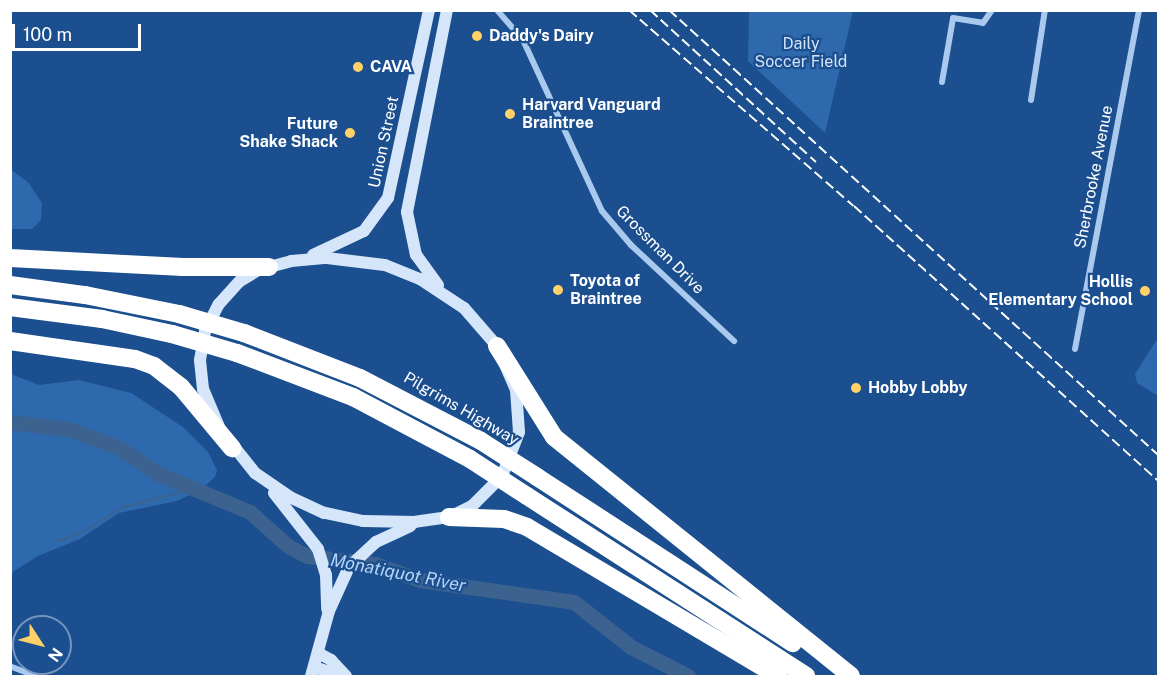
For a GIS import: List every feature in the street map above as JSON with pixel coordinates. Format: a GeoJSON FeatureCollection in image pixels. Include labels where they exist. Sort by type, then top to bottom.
{"type":"FeatureCollection","features":[{"type":"Feature","properties":{"kind":"highway"},"geometry":{"type":"LineString","coordinates":[[10,258],[173,267],[268,267]]}},
{"type":"Feature","properties":{"kind":"highway","name":"Pilgrims Highway"},"geometry":{"type":"LineString","coordinates":[[10,285],[85,295],[178,314],[243,333],[360,378],[481,441],[845,676]]}},
{"type":"Feature","properties":{"kind":"highway"},"geometry":{"type":"LineString","coordinates":[[10,307],[87,316],[172,334],[237,353],[353,397],[470,459],[806,676]]}},
{"type":"Feature","properties":{"kind":"highway"},"geometry":{"type":"LineString","coordinates":[[10,341],[128,358],[154,366],[181,387],[232,448]]}},
{"type":"Feature","properties":{"kind":"highway"},"geometry":{"type":"LineString","coordinates":[[497,346],[554,437],[851,676]]}},
{"type":"Feature","properties":{"kind":"highway"},"geometry":{"type":"LineString","coordinates":[[441,518],[490,517],[526,527],[778,676]]}},
{"type":"Feature","properties":{"kind":"main road"},"geometry":{"type":"LineString","coordinates":[[418,10],[423,40]]}},
{"type":"Feature","properties":{"kind":"main road","name":"Union Street"},"geometry":{"type":"LineString","coordinates":[[291,261],[352,239],[382,210],[394,180],[429,10]]}},
{"type":"Feature","properties":{"kind":"main road","name":"Union Street"},"geometry":{"type":"LineString","coordinates":[[447,10],[410,189],[407,220],[420,262],[497,346]]}},
{"type":"Feature","properties":{"kind":"main road"},"geometry":{"type":"LineString","coordinates":[[326,619],[326,575],[313,539],[232,448],[206,399],[200,350],[209,321],[225,295],[240,281],[268,267],[291,261],[336,259],[386,265],[420,279],[457,302]]}},
{"type":"Feature","properties":{"kind":"main road"},"geometry":{"type":"LineString","coordinates":[[341,676],[312,672],[326,619],[341,580],[365,550],[396,532],[472,506],[491,490],[514,451],[519,423],[517,399],[497,346]]}},
{"type":"Feature","properties":{"kind":"main road"},"geometry":{"type":"LineString","coordinates":[[255,472],[299,502],[333,515],[380,523],[441,518]]}},
{"type":"Feature","properties":{"kind":"main road"},"geometry":{"type":"LineString","coordinates":[[318,653],[331,660],[346,676]]}},
{"type":"Feature","properties":{"kind":"street","name":"Grossman Drive"},"geometry":{"type":"LineString","coordinates":[[497,10],[514,25],[523,40],[602,211],[631,245],[734,341]]}},
{"type":"Feature","properties":{"kind":"street"},"geometry":{"type":"LineString","coordinates":[[942,82],[952,18],[983,23],[990,18],[992,10]]}},
{"type":"Feature","properties":{"kind":"street"},"geometry":{"type":"LineString","coordinates":[[1031,100],[1045,10]]}},
{"type":"Feature","properties":{"kind":"street","name":"Sherbrooke Avenue"},"geometry":{"type":"LineString","coordinates":[[1075,349],[1139,10]]}},
{"type":"Feature","properties":{"kind":"green space","name":"Daily Soccer Field"},"geometry":{"type":"Polygon","coordinates":[[[749,11],[853,11],[825,133],[748,61],[749,11]]]}},
{"type":"Feature","properties":{"kind":"green space"},"geometry":{"type":"Polygon","coordinates":[[[10,169],[28,182],[42,203],[41,220],[32,229],[11,229],[10,169]]]}},
{"type":"Feature","properties":{"kind":"green space"},"geometry":{"type":"Polygon","coordinates":[[[1157,339],[1158,396],[1137,383],[1135,374],[1157,339]]]}},
{"type":"Feature","properties":{"kind":"green space"},"geometry":{"type":"Polygon","coordinates":[[[11,374],[39,385],[79,380],[131,393],[183,427],[208,452],[217,470],[215,477],[202,489],[177,501],[119,513],[80,539],[38,556],[11,573],[11,374]]]}},
{"type":"Feature","properties":{"kind":"waterway","name":"Monatiquot River"},"geometry":{"type":"LineString","coordinates":[[10,422],[69,429],[119,448],[159,474],[250,512],[288,546],[307,556],[375,564],[420,580],[574,602],[631,647],[688,676]]}},
{"type":"Feature","properties":{"kind":"waterway"},"geometry":{"type":"LineString","coordinates":[[55,542],[86,530],[123,507],[177,493],[191,485]]}},
{"type":"Feature","properties":{"kind":"railway"},"geometry":{"type":"LineString","coordinates":[[629,10],[854,206],[1158,481]]}},
{"type":"Feature","properties":{"kind":"railway"},"geometry":{"type":"LineString","coordinates":[[650,10],[816,162]]}},
{"type":"Feature","properties":{"kind":"railway"},"geometry":{"type":"LineString","coordinates":[[669,10],[1158,455]]}},
{"type":"Feature","properties":{"kind":"place","name":"Daddy's Dairy"},"geometry":{"type":"Point","coordinates":[477,36]}},
{"type":"Feature","properties":{"kind":"place","name":"CAVA"},"geometry":{"type":"Point","coordinates":[358,67]}},
{"type":"Feature","properties":{"kind":"place","name":"Harvard Vanguard Braintree"},"geometry":{"type":"Point","coordinates":[510,114]}},
{"type":"Feature","properties":{"kind":"place","name":"Future Shake Shack"},"geometry":{"type":"Point","coordinates":[350,133]}},
{"type":"Feature","properties":{"kind":"place","name":"Toyota of Braintree"},"geometry":{"type":"Point","coordinates":[558,290]}},
{"type":"Feature","properties":{"kind":"place","name":"Hollis Elementary School"},"geometry":{"type":"Point","coordinates":[1145,291]}},
{"type":"Feature","properties":{"kind":"place","name":"Hobby Lobby"},"geometry":{"type":"Point","coordinates":[856,388]}}]}
